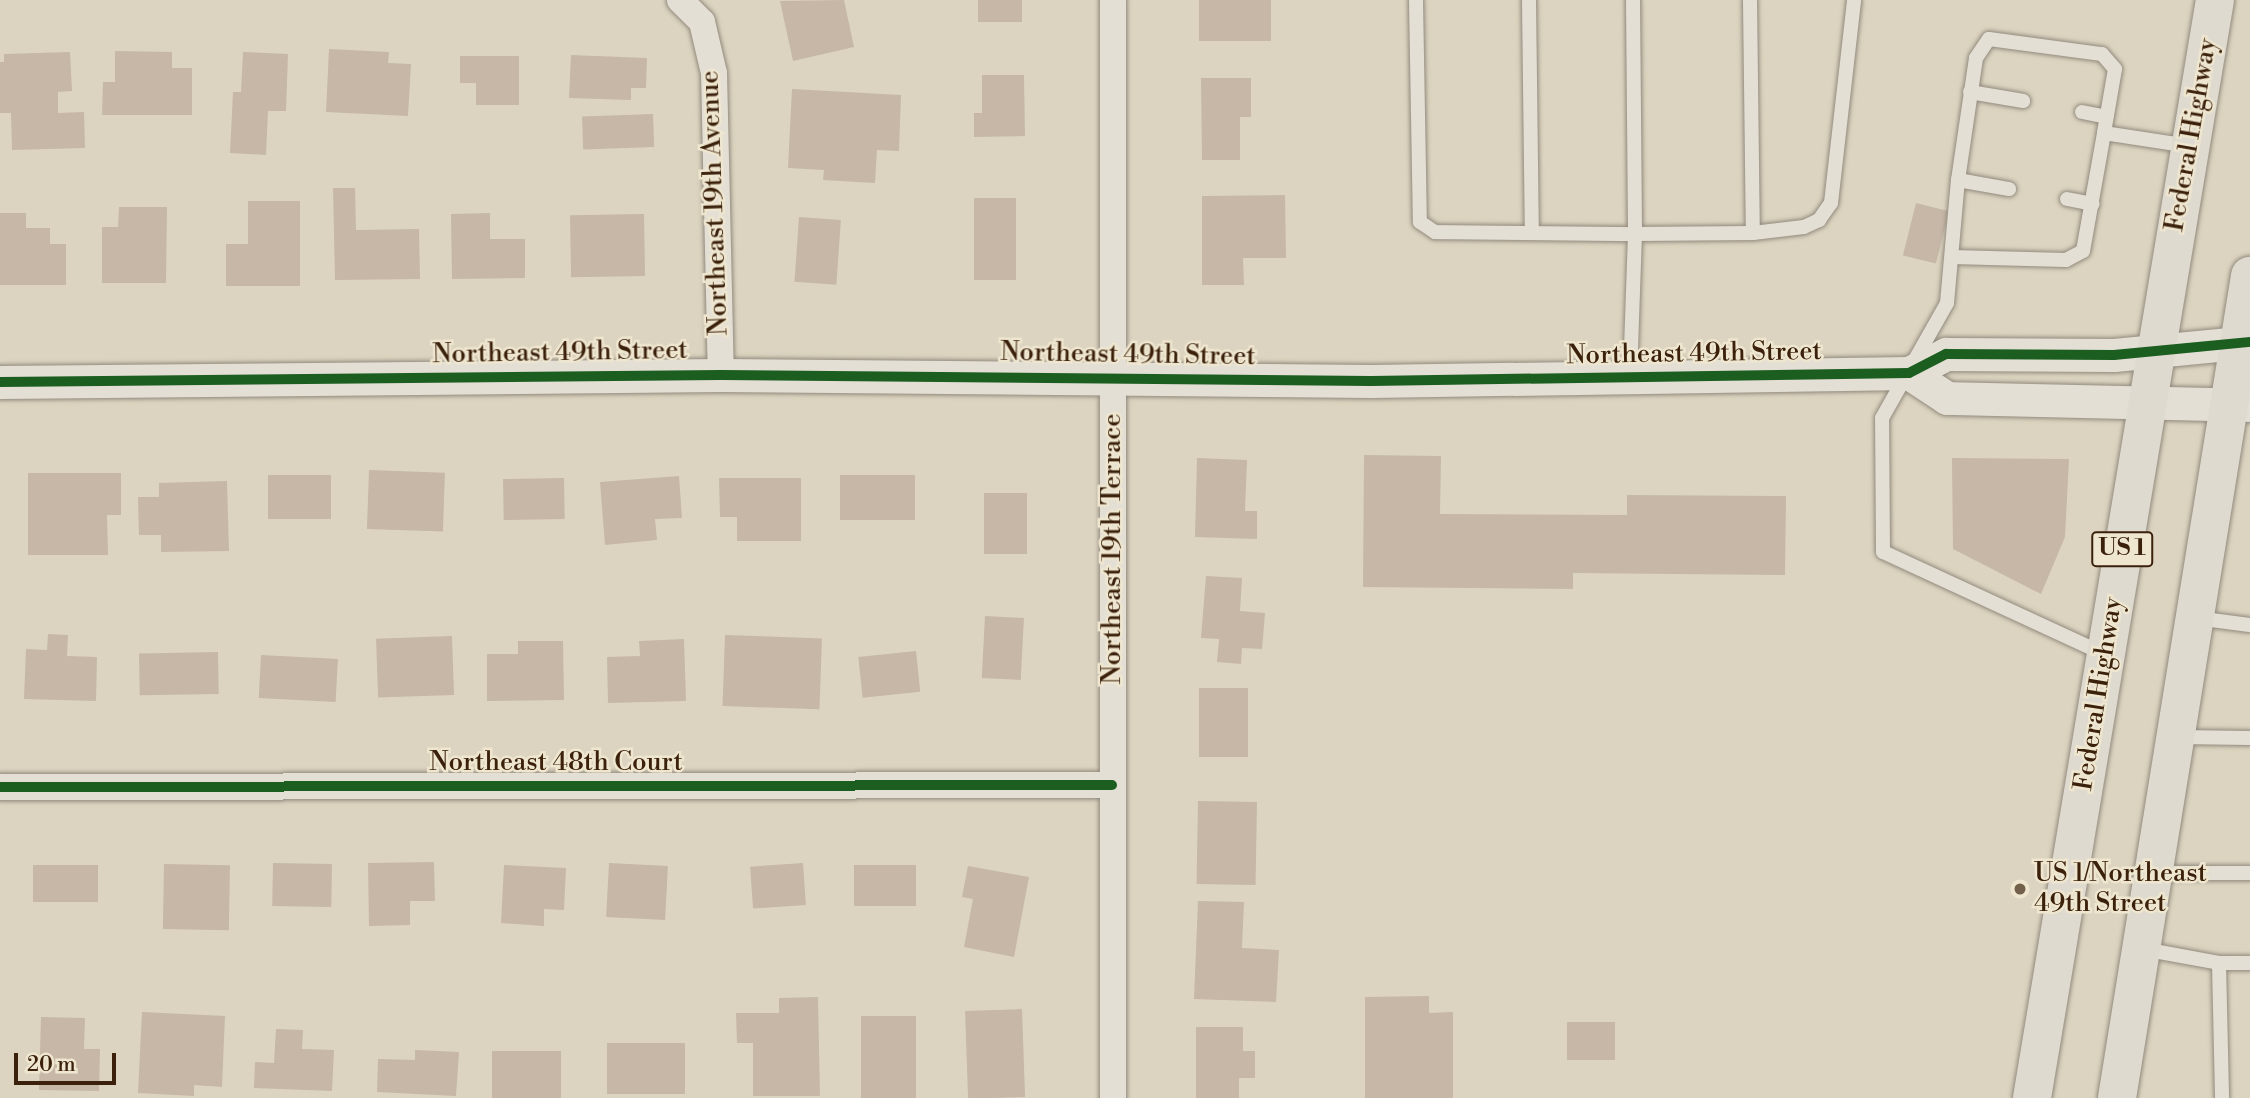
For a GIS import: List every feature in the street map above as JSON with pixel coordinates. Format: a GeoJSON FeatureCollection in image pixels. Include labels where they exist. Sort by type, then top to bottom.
{"type":"FeatureCollection","features":[{"type":"Feature","properties":{"kind":"main road","name":"Federal Highway"},"geometry":{"type":"LineString","coordinates":[[2032,1098],[2215,0]]}},
{"type":"Feature","properties":{"kind":"main road"},"geometry":{"type":"LineString","coordinates":[[2117,1098],[2195,618],[2239,406],[2250,276]]}},
{"type":"Feature","properties":{"kind":"street","name":"Northeast 19th Avenue"},"geometry":{"type":"LineString","coordinates":[[680,0],[702,22],[714,73],[721,374]]}},
{"type":"Feature","properties":{"kind":"street","name":"Northeast 19th Terrace"},"geometry":{"type":"LineString","coordinates":[[1113,1098],[1114,0]]}},
{"type":"Feature","properties":{"kind":"street","name":"Northeast 49th Street"},"geometry":{"type":"LineString","coordinates":[[0,382],[721,374],[1630,377],[1909,373],[1946,354],[2155,351],[2244,343]]}},
{"type":"Feature","properties":{"kind":"street"},"geometry":{"type":"LineString","coordinates":[[1909,373],[1947,398],[2146,406],[2239,406]]}},
{"type":"Feature","properties":{"kind":"street","name":"Northeast 48th Court"},"geometry":{"type":"LineString","coordinates":[[0,787],[1112,785]]}},
{"type":"Feature","properties":{"kind":"lane"},"geometry":{"type":"LineString","coordinates":[[1416,0],[1420,222],[1435,232],[1532,230],[1635,234],[1753,233],[1804,227],[1819,220],[1831,202],[1854,0]]}},
{"type":"Feature","properties":{"kind":"lane"},"geometry":{"type":"LineString","coordinates":[[1529,0],[1532,230]]}},
{"type":"Feature","properties":{"kind":"lane"},"geometry":{"type":"LineString","coordinates":[[1630,377],[1635,234],[1633,0]]}},
{"type":"Feature","properties":{"kind":"lane"},"geometry":{"type":"LineString","coordinates":[[1750,0],[1753,233]]}},
{"type":"Feature","properties":{"kind":"lane"},"geometry":{"type":"LineString","coordinates":[[1952,257],[2066,260],[2083,251],[2115,69],[2102,54],[1989,39],[1976,58],[1958,180],[1947,303],[1882,418],[1883,552],[2105,655]]}},
{"type":"Feature","properties":{"kind":"lane"},"geometry":{"type":"LineString","coordinates":[[1970,92],[2023,101]]}},
{"type":"Feature","properties":{"kind":"lane"},"geometry":{"type":"LineString","coordinates":[[2082,112],[2107,117]]}},
{"type":"Feature","properties":{"kind":"lane"},"geometry":{"type":"LineString","coordinates":[[2104,133],[2191,146]]}},
{"type":"Feature","properties":{"kind":"lane"},"geometry":{"type":"LineString","coordinates":[[1958,180],[2010,189]]}},
{"type":"Feature","properties":{"kind":"lane"},"geometry":{"type":"LineString","coordinates":[[2067,199],[2093,204]]}},
{"type":"Feature","properties":{"kind":"lane"},"geometry":{"type":"LineString","coordinates":[[2195,618],[2250,625]]}},
{"type":"Feature","properties":{"kind":"lane"},"geometry":{"type":"LineString","coordinates":[[2175,737],[2250,738]]}},
{"type":"Feature","properties":{"kind":"lane"},"geometry":{"type":"LineString","coordinates":[[2154,873],[2250,873]]}},
{"type":"Feature","properties":{"kind":"lane"},"geometry":{"type":"LineString","coordinates":[[2141,949],[2219,963],[2250,963]]}},
{"type":"Feature","properties":{"kind":"lane"},"geometry":{"type":"LineString","coordinates":[[2219,963],[2222,1098]]}},
{"type":"Feature","properties":{"kind":"building"},"geometry":{"type":"Polygon","coordinates":[[[844,0],[854,47],[793,61],[780,1],[844,0]]]}},
{"type":"Feature","properties":{"kind":"building"},"geometry":{"type":"Polygon","coordinates":[[[978,0],[1022,0],[1022,22],[978,22],[978,0]]]}},
{"type":"Feature","properties":{"kind":"building"},"geometry":{"type":"Polygon","coordinates":[[[1199,0],[1271,0],[1271,41],[1199,41],[1199,0]]]}},
{"type":"Feature","properties":{"kind":"building"},"geometry":{"type":"Polygon","coordinates":[[[329,49],[389,52],[388,63],[411,64],[408,116],[326,112],[329,49]]]}},
{"type":"Feature","properties":{"kind":"building"},"geometry":{"type":"Polygon","coordinates":[[[115,51],[172,52],[172,68],[192,68],[192,115],[102,115],[103,82],[115,82],[115,51]]]}},
{"type":"Feature","properties":{"kind":"building"},"geometry":{"type":"Polygon","coordinates":[[[70,52],[72,91],[58,92],[58,113],[84,112],[85,148],[12,150],[11,113],[0,113],[0,62],[4,62],[4,54],[70,52]]]}},
{"type":"Feature","properties":{"kind":"building"},"geometry":{"type":"Polygon","coordinates":[[[243,52],[288,54],[286,111],[268,111],[266,155],[230,153],[233,92],[241,92],[243,52]]]}},
{"type":"Feature","properties":{"kind":"building"},"geometry":{"type":"Polygon","coordinates":[[[571,55],[647,58],[646,88],[631,88],[631,100],[569,98],[571,55]]]}},
{"type":"Feature","properties":{"kind":"building"},"geometry":{"type":"Polygon","coordinates":[[[460,56],[519,56],[519,105],[476,105],[476,83],[460,83],[460,56]]]}},
{"type":"Feature","properties":{"kind":"building"},"geometry":{"type":"Polygon","coordinates":[[[982,75],[1024,75],[1025,136],[974,137],[974,113],[982,113],[982,75]]]}},
{"type":"Feature","properties":{"kind":"building"},"geometry":{"type":"Polygon","coordinates":[[[1201,78],[1251,78],[1251,117],[1240,117],[1240,160],[1202,160],[1201,78]]]}},
{"type":"Feature","properties":{"kind":"building"},"geometry":{"type":"Polygon","coordinates":[[[792,89],[901,95],[899,151],[877,150],[875,183],[823,180],[824,170],[788,168],[792,89]]]}},
{"type":"Feature","properties":{"kind":"building"},"geometry":{"type":"Polygon","coordinates":[[[653,114],[654,147],[583,149],[582,116],[653,114]]]}},
{"type":"Feature","properties":{"kind":"building"},"geometry":{"type":"Polygon","coordinates":[[[333,188],[355,188],[356,230],[419,229],[420,279],[335,280],[333,188]]]}},
{"type":"Feature","properties":{"kind":"building"},"geometry":{"type":"Polygon","coordinates":[[[1285,195],[1286,258],[1243,258],[1244,285],[1202,285],[1202,196],[1285,195]]]}},
{"type":"Feature","properties":{"kind":"building"},"geometry":{"type":"Polygon","coordinates":[[[974,198],[1016,198],[1016,280],[974,280],[974,198]]]}},
{"type":"Feature","properties":{"kind":"building"},"geometry":{"type":"Polygon","coordinates":[[[248,201],[300,201],[300,286],[226,286],[226,244],[248,244],[248,201]]]}},
{"type":"Feature","properties":{"kind":"building"},"geometry":{"type":"Polygon","coordinates":[[[1916,203],[1949,211],[1936,264],[1903,255],[1916,203]]]}},
{"type":"Feature","properties":{"kind":"building"},"geometry":{"type":"Polygon","coordinates":[[[119,207],[167,207],[166,283],[102,283],[102,227],[118,227],[119,207]]]}},
{"type":"Feature","properties":{"kind":"building"},"geometry":{"type":"Polygon","coordinates":[[[0,213],[26,213],[26,228],[50,228],[50,244],[66,244],[66,285],[0,285],[0,213]]]}},
{"type":"Feature","properties":{"kind":"building"},"geometry":{"type":"Polygon","coordinates":[[[490,213],[490,239],[525,239],[525,278],[452,279],[451,214],[490,213]]]}},
{"type":"Feature","properties":{"kind":"building"},"geometry":{"type":"Polygon","coordinates":[[[644,214],[645,276],[571,277],[570,215],[644,214]]]}},
{"type":"Feature","properties":{"kind":"building"},"geometry":{"type":"Polygon","coordinates":[[[799,217],[841,220],[836,285],[794,282],[799,217]]]}},
{"type":"Feature","properties":{"kind":"building"},"geometry":{"type":"Polygon","coordinates":[[[1364,455],[1441,456],[1440,514],[1627,515],[1627,495],[1786,496],[1785,575],[1573,573],[1573,589],[1363,587],[1364,455]]]}},
{"type":"Feature","properties":{"kind":"building"},"geometry":{"type":"Polygon","coordinates":[[[1197,458],[1247,460],[1245,511],[1257,511],[1257,539],[1195,537],[1197,458]]]}},
{"type":"Feature","properties":{"kind":"building"},"geometry":{"type":"Polygon","coordinates":[[[1952,458],[2069,459],[2065,537],[2041,594],[1953,549],[1952,458]]]}},
{"type":"Feature","properties":{"kind":"building"},"geometry":{"type":"Polygon","coordinates":[[[369,470],[445,473],[443,532],[367,529],[369,470]]]}},
{"type":"Feature","properties":{"kind":"building"},"geometry":{"type":"Polygon","coordinates":[[[28,473],[121,473],[121,515],[107,515],[108,555],[28,555],[28,473]]]}},
{"type":"Feature","properties":{"kind":"building"},"geometry":{"type":"Polygon","coordinates":[[[268,475],[331,475],[331,519],[268,519],[268,475]]]}},
{"type":"Feature","properties":{"kind":"building"},"geometry":{"type":"Polygon","coordinates":[[[840,475],[915,475],[915,520],[840,520],[840,475]]]}},
{"type":"Feature","properties":{"kind":"building"},"geometry":{"type":"Polygon","coordinates":[[[679,476],[682,518],[655,519],[657,540],[605,545],[600,482],[679,476]]]}},
{"type":"Feature","properties":{"kind":"building"},"geometry":{"type":"Polygon","coordinates":[[[564,478],[565,519],[504,520],[503,479],[564,478]]]}},
{"type":"Feature","properties":{"kind":"building"},"geometry":{"type":"Polygon","coordinates":[[[719,478],[801,478],[801,541],[737,541],[737,517],[720,517],[719,478]]]}},
{"type":"Feature","properties":{"kind":"building"},"geometry":{"type":"Polygon","coordinates":[[[227,481],[229,551],[161,552],[161,535],[139,535],[138,497],[159,497],[159,483],[227,481]]]}},
{"type":"Feature","properties":{"kind":"building"},"geometry":{"type":"Polygon","coordinates":[[[984,493],[1027,493],[1027,554],[984,554],[984,493]]]}},
{"type":"Feature","properties":{"kind":"building"},"geometry":{"type":"Polygon","coordinates":[[[1206,576],[1242,578],[1240,611],[1265,613],[1262,649],[1242,648],[1241,664],[1217,662],[1219,639],[1201,638],[1206,576]]]}},
{"type":"Feature","properties":{"kind":"building"},"geometry":{"type":"Polygon","coordinates":[[[985,616],[1024,618],[1021,680],[982,678],[985,616]]]}},
{"type":"Feature","properties":{"kind":"building"},"geometry":{"type":"Polygon","coordinates":[[[48,634],[68,635],[67,656],[97,657],[96,701],[24,699],[26,649],[47,650],[48,634]]]}},
{"type":"Feature","properties":{"kind":"building"},"geometry":{"type":"Polygon","coordinates":[[[725,635],[822,638],[819,709],[723,706],[725,635]]]}},
{"type":"Feature","properties":{"kind":"building"},"geometry":{"type":"Polygon","coordinates":[[[452,636],[454,695],[378,698],[376,639],[452,636]]]}},
{"type":"Feature","properties":{"kind":"building"},"geometry":{"type":"Polygon","coordinates":[[[684,639],[686,701],[608,703],[607,657],[640,656],[639,641],[684,639]]]}},
{"type":"Feature","properties":{"kind":"building"},"geometry":{"type":"Polygon","coordinates":[[[518,641],[563,641],[564,700],[487,701],[487,654],[518,654],[518,641]]]}},
{"type":"Feature","properties":{"kind":"building"},"geometry":{"type":"Polygon","coordinates":[[[916,651],[920,692],[863,698],[858,657],[916,651]]]}},
{"type":"Feature","properties":{"kind":"building"},"geometry":{"type":"Polygon","coordinates":[[[218,652],[219,694],[140,695],[139,653],[218,652]]]}},
{"type":"Feature","properties":{"kind":"building"},"geometry":{"type":"Polygon","coordinates":[[[261,655],[338,659],[336,702],[259,698],[261,655]]]}},
{"type":"Feature","properties":{"kind":"building"},"geometry":{"type":"Polygon","coordinates":[[[1199,688],[1248,688],[1248,757],[1199,757],[1199,688]]]}},
{"type":"Feature","properties":{"kind":"building"},"geometry":{"type":"Polygon","coordinates":[[[1198,801],[1257,802],[1256,885],[1197,884],[1198,801]]]}},
{"type":"Feature","properties":{"kind":"building"},"geometry":{"type":"Polygon","coordinates":[[[434,862],[435,901],[410,901],[410,925],[369,926],[368,863],[434,862]]]}},
{"type":"Feature","properties":{"kind":"building"},"geometry":{"type":"Polygon","coordinates":[[[273,863],[332,864],[331,907],[272,906],[273,863]]]}},
{"type":"Feature","properties":{"kind":"building"},"geometry":{"type":"Polygon","coordinates":[[[609,863],[668,866],[665,920],[606,917],[609,863]]]}},
{"type":"Feature","properties":{"kind":"building"},"geometry":{"type":"Polygon","coordinates":[[[803,863],[806,905],[753,909],[750,867],[803,863]]]}},
{"type":"Feature","properties":{"kind":"building"},"geometry":{"type":"Polygon","coordinates":[[[164,864],[230,865],[229,930],[163,929],[164,864]]]}},
{"type":"Feature","properties":{"kind":"building"},"geometry":{"type":"Polygon","coordinates":[[[33,865],[98,865],[98,902],[33,902],[33,865]]]}},
{"type":"Feature","properties":{"kind":"building"},"geometry":{"type":"Polygon","coordinates":[[[504,865],[566,868],[564,910],[544,909],[544,926],[501,923],[504,865]]]}},
{"type":"Feature","properties":{"kind":"building"},"geometry":{"type":"Polygon","coordinates":[[[854,865],[916,865],[916,906],[854,906],[854,865]]]}},
{"type":"Feature","properties":{"kind":"building"},"geometry":{"type":"Polygon","coordinates":[[[968,866],[1029,877],[1014,957],[964,947],[973,899],[962,897],[968,866]]]}},
{"type":"Feature","properties":{"kind":"building"},"geometry":{"type":"Polygon","coordinates":[[[1198,901],[1244,902],[1242,948],[1279,950],[1276,1002],[1194,999],[1198,901]]]}},
{"type":"Feature","properties":{"kind":"building"},"geometry":{"type":"Polygon","coordinates":[[[1429,996],[1429,1013],[1453,1012],[1453,1098],[1365,1098],[1365,997],[1429,996]]]}},
{"type":"Feature","properties":{"kind":"building"},"geometry":{"type":"Polygon","coordinates":[[[818,997],[820,1096],[753,1096],[753,1043],[737,1043],[736,1013],[779,1013],[779,998],[818,997]]]}},
{"type":"Feature","properties":{"kind":"building"},"geometry":{"type":"Polygon","coordinates":[[[1022,1009],[1025,1097],[968,1098],[965,1011],[1022,1009]]]}},
{"type":"Feature","properties":{"kind":"building"},"geometry":{"type":"Polygon","coordinates":[[[142,1012],[225,1016],[222,1087],[194,1085],[194,1096],[138,1093],[142,1012]]]}},
{"type":"Feature","properties":{"kind":"building"},"geometry":{"type":"Polygon","coordinates":[[[861,1016],[916,1016],[916,1098],[861,1098],[861,1016]]]}},
{"type":"Feature","properties":{"kind":"building"},"geometry":{"type":"Polygon","coordinates":[[[41,1017],[85,1018],[84,1049],[100,1049],[99,1091],[39,1090],[41,1017]]]}},
{"type":"Feature","properties":{"kind":"building"},"geometry":{"type":"Polygon","coordinates":[[[1567,1022],[1615,1022],[1615,1060],[1567,1060],[1567,1022]]]}},
{"type":"Feature","properties":{"kind":"building"},"geometry":{"type":"Polygon","coordinates":[[[1196,1027],[1243,1027],[1243,1051],[1255,1051],[1255,1078],[1239,1078],[1239,1098],[1196,1098],[1196,1027]]]}},
{"type":"Feature","properties":{"kind":"building"},"geometry":{"type":"Polygon","coordinates":[[[276,1029],[303,1030],[302,1049],[334,1050],[332,1091],[254,1088],[255,1062],[274,1063],[276,1029]]]}},
{"type":"Feature","properties":{"kind":"building"},"geometry":{"type":"Polygon","coordinates":[[[607,1043],[685,1043],[685,1094],[607,1094],[607,1043]]]}},
{"type":"Feature","properties":{"kind":"building"},"geometry":{"type":"Polygon","coordinates":[[[415,1050],[459,1052],[456,1096],[377,1092],[378,1059],[415,1060],[415,1050]]]}},
{"type":"Feature","properties":{"kind":"building"},"geometry":{"type":"Polygon","coordinates":[[[492,1051],[561,1051],[561,1098],[492,1098],[492,1051]]]}},
{"type":"Feature","properties":{"kind":"cycle path"},"geometry":{"type":"LineString","coordinates":[[0,382],[721,375],[1371,381],[1909,373],[1946,354],[2114,355],[2250,342]]}},
{"type":"Feature","properties":{"kind":"cycle path"},"geometry":{"type":"LineString","coordinates":[[0,787],[1112,785]]}},
{"type":"Feature","properties":{"kind":"place","name":"US 1/Northeast 49th Street"},"geometry":{"type":"Point","coordinates":[2020,889]}}]}
